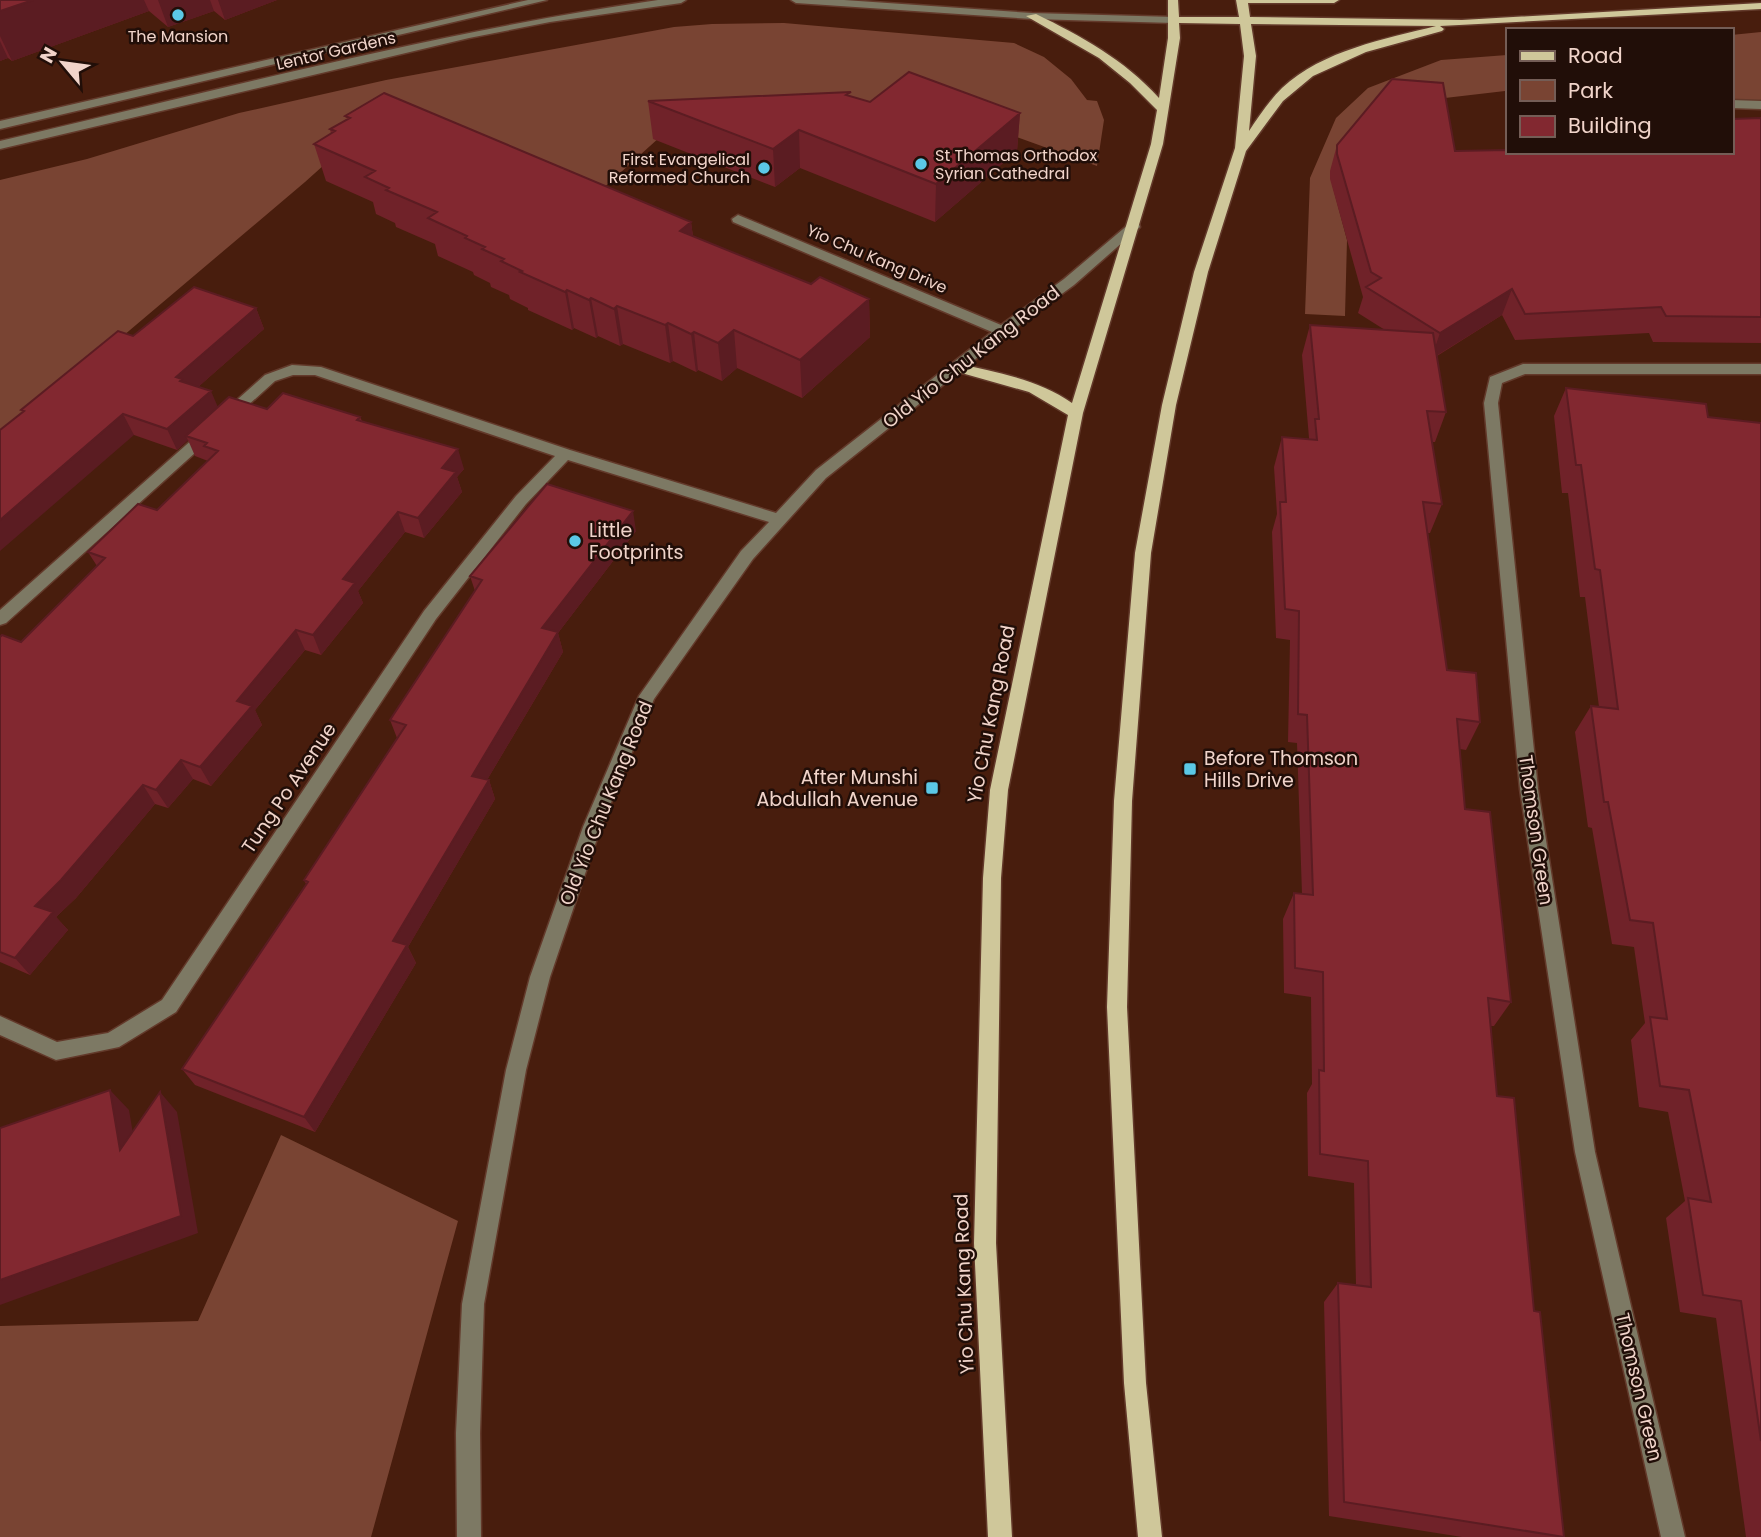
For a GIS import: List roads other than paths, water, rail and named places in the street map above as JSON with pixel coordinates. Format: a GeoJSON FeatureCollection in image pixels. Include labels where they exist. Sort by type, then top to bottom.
{"type":"FeatureCollection","features":[{"type":"Feature","properties":{"kind":"main road","name":"Yio Chu Kang Road"},"geometry":{"type":"LineString","coordinates":[[1000,1537],[985,1243],[992,878],[999,790],[1076,413],[1157,144],[1174,20],[1173,0]]}},
{"type":"Feature","properties":{"kind":"main road"},"geometry":{"type":"LineString","coordinates":[[1150,1537],[1135,1383],[1117,1007],[1123,801],[1143,554],[1166,419],[1201,272],[1241,148],[1250,56],[1241,0],[1334,0]]}},
{"type":"Feature","properties":{"kind":"main road"},"geometry":{"type":"LineString","coordinates":[[1174,20],[1462,23],[1761,6]]}},
{"type":"Feature","properties":{"kind":"main road"},"geometry":{"type":"LineString","coordinates":[[1032,16],[1068,33],[1121,66],[1163,110]]}},
{"type":"Feature","properties":{"kind":"main road"},"geometry":{"type":"LineString","coordinates":[[1241,148],[1292,86],[1331,62],[1346,54],[1462,23]]}},
{"type":"Feature","properties":{"kind":"main road"},"geometry":{"type":"LineString","coordinates":[[956,367],[1046,393],[1058,398],[1076,413]]}},
{"type":"Feature","properties":{"kind":"street","name":"Lentor Gardens"},"geometry":{"type":"LineString","coordinates":[[0,125],[542,0]]}},
{"type":"Feature","properties":{"kind":"street","name":"Lentor Gardens"},"geometry":{"type":"LineString","coordinates":[[0,145],[592,6],[681,0]]}},
{"type":"Feature","properties":{"kind":"street"},"geometry":{"type":"LineString","coordinates":[[796,0],[1032,16],[1174,20]]}},
{"type":"Feature","properties":{"kind":"street"},"geometry":{"type":"LineString","coordinates":[[1733,104],[1761,105]]}},
{"type":"Feature","properties":{"kind":"street","name":"Yio Chu Kang Drive"},"geometry":{"type":"LineString","coordinates":[[738,219],[1002,331]]}},
{"type":"Feature","properties":{"kind":"street","name":"Old Yio Chu Kang Road"},"geometry":{"type":"LineString","coordinates":[[469,1537],[468,1433],[473,1304],[516,1070],[540,977],[592,827],[647,696],[747,555],[821,474],[1002,331],[1069,282],[1134,227]]}},
{"type":"Feature","properties":{"kind":"street","name":"Thomson Green"},"geometry":{"type":"LineString","coordinates":[[1673,1537],[1585,1152],[1529,789],[1491,403],[1495,380],[1523,369],[1761,369]]}},
{"type":"Feature","properties":{"kind":"street"},"geometry":{"type":"LineString","coordinates":[[0,619],[270,378],[292,370],[316,370],[565,454],[778,519]]}},
{"type":"Feature","properties":{"kind":"street","name":"Tung Po Avenue"},"geometry":{"type":"LineString","coordinates":[[0,1025],[56,1051],[112,1041],[169,1006],[430,615],[521,500],[565,454]]}},
{"type":"Feature","properties":{"kind":"place","name":"The Mansion"},"geometry":{"type":"Point","coordinates":[178,15]}},
{"type":"Feature","properties":{"kind":"place","name":"St Thomas Orthodox Syrian Cathedral"},"geometry":{"type":"Point","coordinates":[921,164]}},
{"type":"Feature","properties":{"kind":"place","name":"First Evangelical Reformed Church"},"geometry":{"type":"Point","coordinates":[764,168]}},
{"type":"Feature","properties":{"kind":"place","name":"Little Footprints"},"geometry":{"type":"Point","coordinates":[575,541]}},
{"type":"Feature","properties":{"kind":"place","name":"Before Thomson Hills Drive"},"geometry":{"type":"Point","coordinates":[1190,769]}},
{"type":"Feature","properties":{"kind":"place","name":"After Munshi Abdullah Avenue"},"geometry":{"type":"Point","coordinates":[932,788]}}]}
